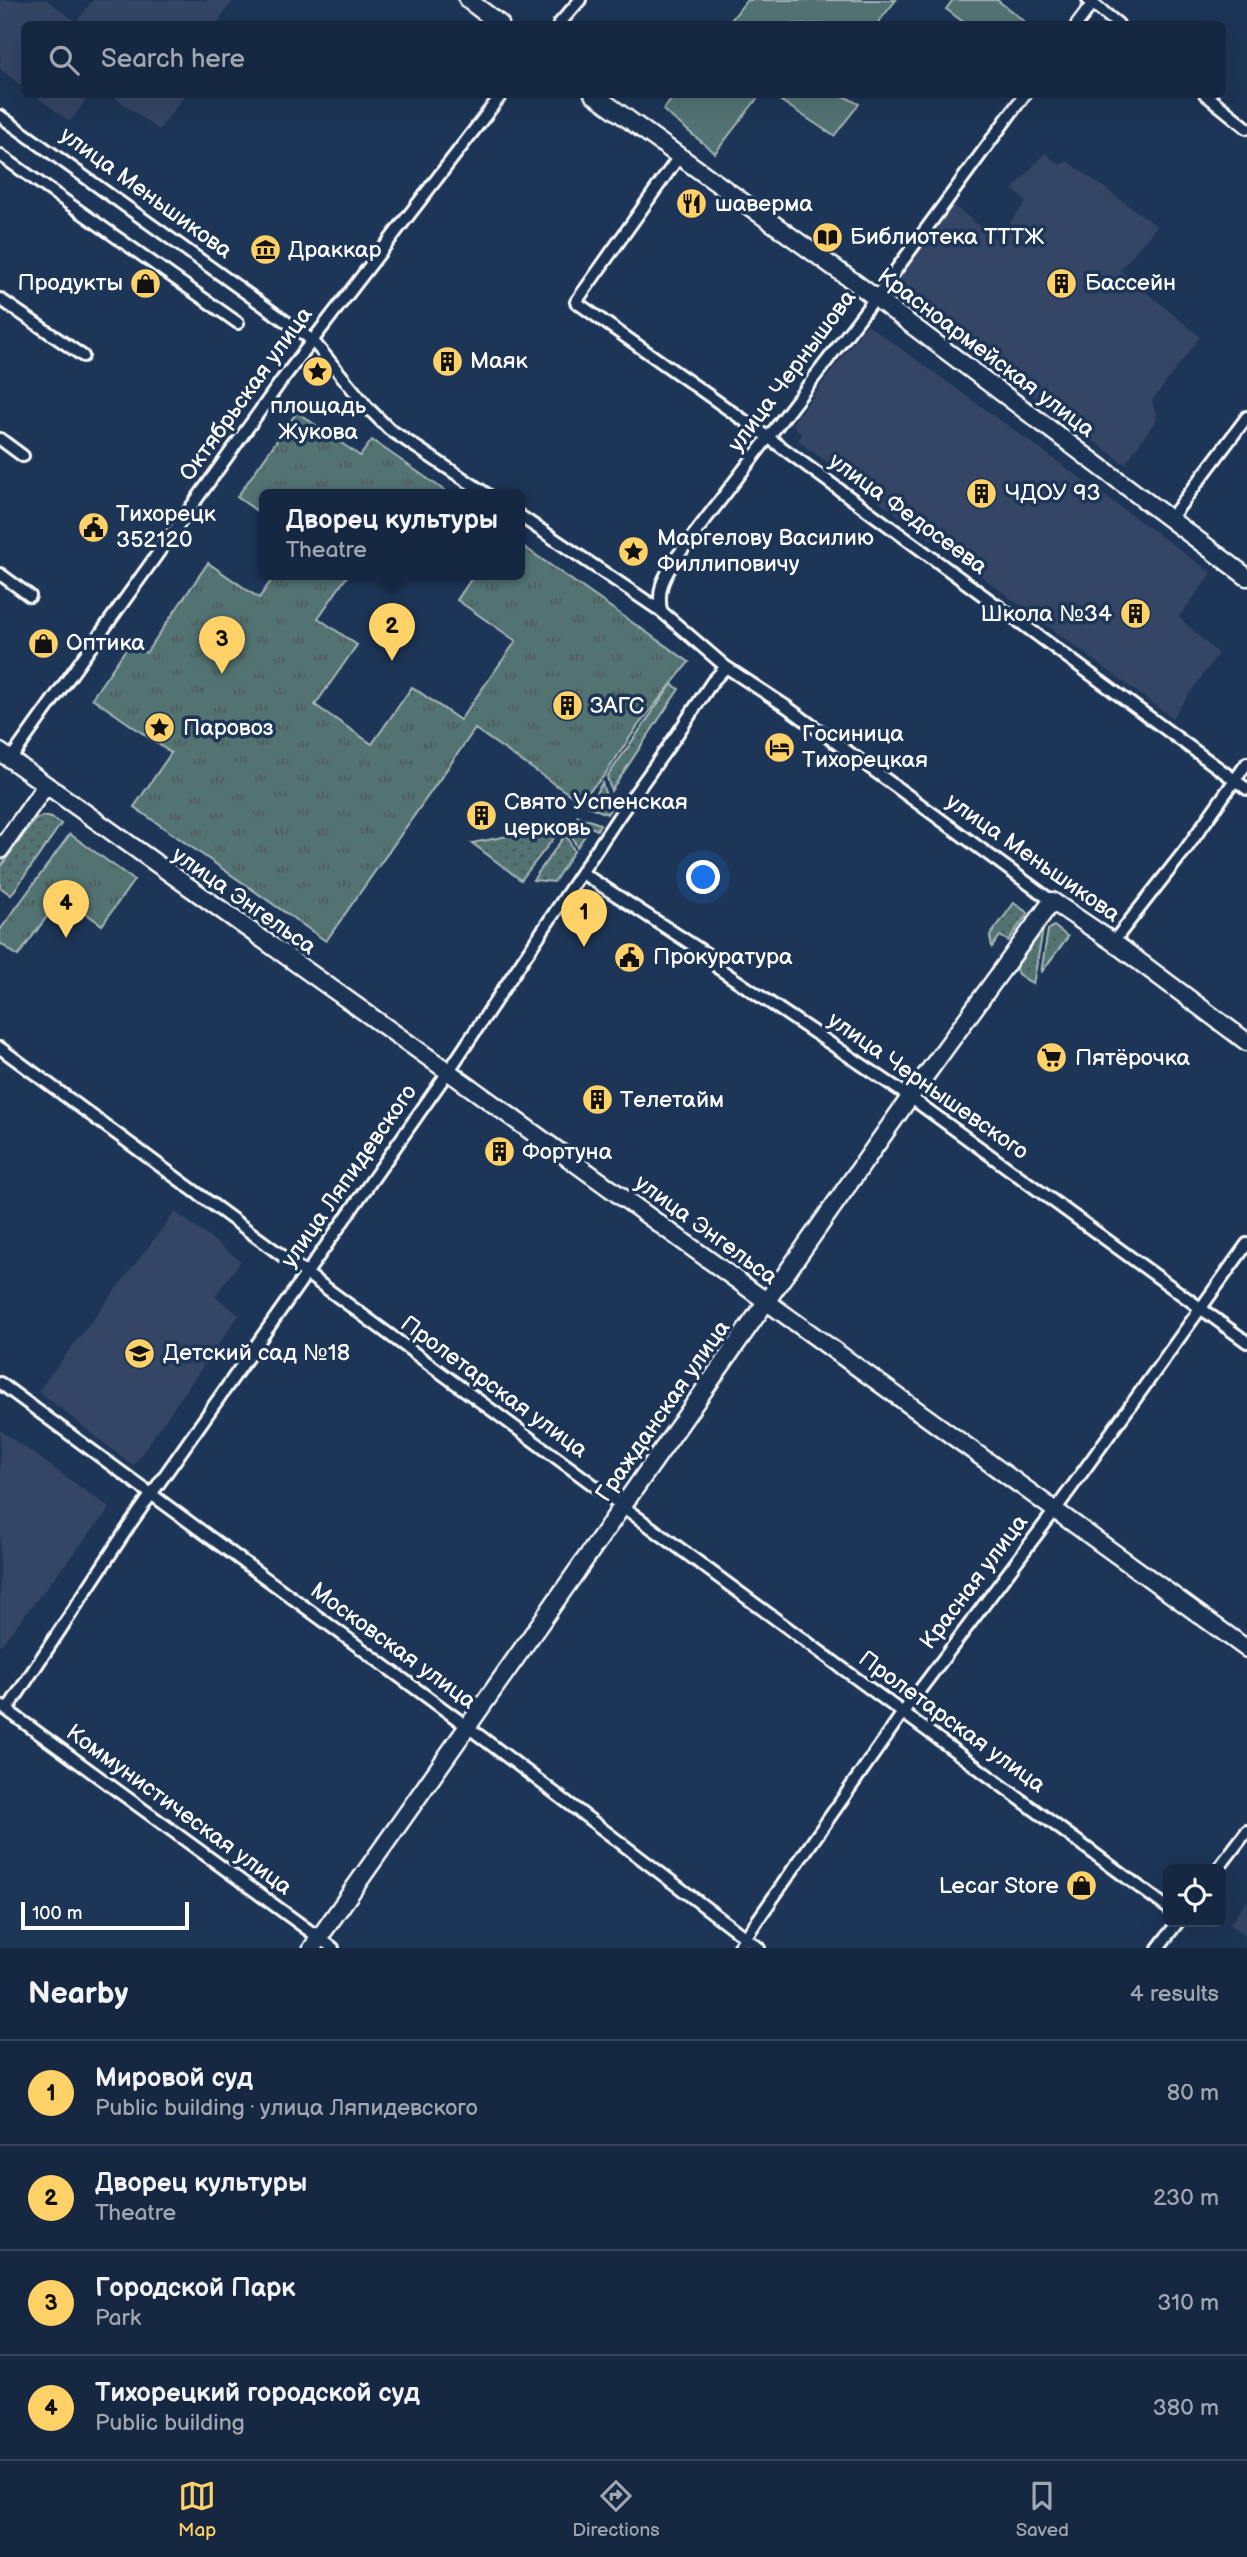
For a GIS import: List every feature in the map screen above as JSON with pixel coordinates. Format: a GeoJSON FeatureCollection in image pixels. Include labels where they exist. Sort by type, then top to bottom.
{"type":"FeatureCollection","features":[{"type":"Feature","properties":{"kind":"main road"},"geometry":{"type":"LineString","coordinates":[[468,0],[496,21]]}},
{"type":"Feature","properties":{"kind":"main road","name":"Красноармейская улица"},"geometry":{"type":"LineString","coordinates":[[598,98],[1247,577]]}},
{"type":"Feature","properties":{"kind":"main road","name":"улица Энгельса"},"geometry":{"type":"LineString","coordinates":[[5,756],[1056,1509],[1247,1649]]}},
{"type":"Feature","properties":{"kind":"main road"},"geometry":{"type":"LineString","coordinates":[[0,850],[46,785]]}},
{"type":"Feature","properties":{"kind":"main road","name":"улица Меньшикова"},"geometry":{"type":"LineString","coordinates":[[1052,901],[1247,1042]]}},
{"type":"Feature","properties":{"kind":"main road","name":"Гражданская улица"},"geometry":{"type":"LineString","coordinates":[[315,1943],[910,1097],[1052,901]]}},
{"type":"Feature","properties":{"kind":"street"},"geometry":{"type":"LineString","coordinates":[[562,21],[580,0]]}},
{"type":"Feature","properties":{"kind":"street"},"geometry":{"type":"LineString","coordinates":[[1079,21],[1090,2],[1114,21]]}},
{"type":"Feature","properties":{"kind":"street","name":"Октябрьская улица"},"geometry":{"type":"LineString","coordinates":[[5,756],[282,380],[499,98]]}},
{"type":"Feature","properties":{"kind":"street","name":"улица Чернышова"},"geometry":{"type":"LineString","coordinates":[[661,611],[658,595],[660,587],[676,558],[1023,98]]}},
{"type":"Feature","properties":{"kind":"street"},"geometry":{"type":"LineString","coordinates":[[1210,98],[1247,128]]}},
{"type":"Feature","properties":{"kind":"street","name":"улица Меньшикова"},"geometry":{"type":"LineString","coordinates":[[0,116],[313,341],[389,429],[479,489]]}},
{"type":"Feature","properties":{"kind":"street"},"geometry":{"type":"LineString","coordinates":[[0,155],[238,323]]}},
{"type":"Feature","properties":{"kind":"street","name":"улица Федосеева"},"geometry":{"type":"LineString","coordinates":[[678,158],[576,302],[769,438],[1247,789]]}},
{"type":"Feature","properties":{"kind":"street"},"geometry":{"type":"LineString","coordinates":[[0,299],[83,356]]}},
{"type":"Feature","properties":{"kind":"street"},"geometry":{"type":"LineString","coordinates":[[1170,519],[1247,417]]}},
{"type":"Feature","properties":{"kind":"street"},"geometry":{"type":"LineString","coordinates":[[0,439],[23,456]]}},
{"type":"Feature","properties":{"kind":"street","name":"улица Меньшикова"},"geometry":{"type":"LineString","coordinates":[[525,519],[661,611],[726,667],[787,707],[1052,901]]}},
{"type":"Feature","properties":{"kind":"street"},"geometry":{"type":"LineString","coordinates":[[0,574],[30,596]]}},
{"type":"Feature","properties":{"kind":"street","name":"улица Ляпидевского"},"geometry":{"type":"LineString","coordinates":[[4,1708],[448,1072],[621,813],[712,682],[726,667]]}},
{"type":"Feature","properties":{"kind":"street"},"geometry":{"type":"LineString","coordinates":[[1113,943],[1186,849],[1247,763]]}},
{"type":"Feature","properties":{"kind":"street","name":"улица Чернышевского"},"geometry":{"type":"LineString","coordinates":[[582,873],[719,962],[718,968],[910,1097],[1247,1342]]}},
{"type":"Feature","properties":{"kind":"street","name":"Пролетарская улица"},"geometry":{"type":"LineString","coordinates":[[0,1048],[1163,1904]]}},
{"type":"Feature","properties":{"kind":"street","name":"Красная улица"},"geometry":{"type":"LineString","coordinates":[[738,1948],[904,1711],[1056,1509],[1199,1307],[1247,1244]]}},
{"type":"Feature","properties":{"kind":"street","name":"Московская улица"},"geometry":{"type":"LineString","coordinates":[[0,1383],[468,1727],[759,1948]]}},
{"type":"Feature","properties":{"kind":"street","name":"Коммунистическая улица"},"geometry":{"type":"LineString","coordinates":[[4,1708],[315,1943],[333,1948]]}},
{"type":"Feature","properties":{"kind":"street"},"geometry":{"type":"LineString","coordinates":[[1222,1864],[1247,1831]]}},
{"type":"Feature","properties":{"kind":"street"},"geometry":{"type":"LineString","coordinates":[[1158,1948],[1174,1927]]}},
{"type":"Feature","properties":{"kind":"shaded area"},"geometry":{"type":"Polygon","coordinates":[[[0,0],[47,0],[75,21],[21,21],[21,86],[0,69],[0,0]]]}},
{"type":"Feature","properties":{"kind":"shaded area"},"geometry":{"type":"Polygon","coordinates":[[[93,0],[234,0],[218,21],[77,21],[93,0]]]}},
{"type":"Feature","properties":{"kind":"shaded area"},"geometry":{"type":"Polygon","coordinates":[[[38,98],[88,98],[70,122],[38,98]]]}},
{"type":"Feature","properties":{"kind":"shaded area"},"geometry":{"type":"Polygon","coordinates":[[[115,98],[183,98],[159,130],[115,98]]]}},
{"type":"Feature","properties":{"kind":"shaded area"},"geometry":{"type":"Polygon","coordinates":[[[1045,153],[1060,165],[1067,161],[1157,226],[1120,270],[1200,337],[1152,401],[1157,419],[1125,464],[886,290],[952,204],[996,239],[1026,202],[1013,189],[1045,153]]]}},
{"type":"Feature","properties":{"kind":"shaded area"},"geometry":{"type":"Polygon","coordinates":[[[867,324],[1212,573],[1179,617],[1218,654],[1172,718],[798,441],[802,435],[792,424],[867,324]]]}},
{"type":"Feature","properties":{"kind":"shaded area","name":"Детский сад №18"},"geometry":{"type":"Polygon","coordinates":[[[175,1212],[241,1261],[215,1296],[239,1315],[133,1466],[38,1391],[175,1212]]]}},
{"type":"Feature","properties":{"kind":"shaded area"},"geometry":{"type":"Polygon","coordinates":[[[0,1430],[110,1508],[0,1646],[0,1430]]]}},
{"type":"Feature","properties":{"kind":"shaded area"},"geometry":{"type":"Polygon","coordinates":[[[1247,1900],[1247,1937],[1230,1924],[1247,1900]]]}},
{"type":"Feature","properties":{"kind":"green space"},"geometry":{"type":"Polygon","coordinates":[[[747,0],[896,0],[879,21],[730,21],[747,0]]]}},
{"type":"Feature","properties":{"kind":"green space"},"geometry":{"type":"Polygon","coordinates":[[[953,0],[997,0],[1024,21],[962,21],[946,9],[953,0]]]}},
{"type":"Feature","properties":{"kind":"green space"},"geometry":{"type":"Polygon","coordinates":[[[673,98],[758,98],[715,153],[663,110],[673,98]]]}},
{"type":"Feature","properties":{"kind":"green space"},"geometry":{"type":"Polygon","coordinates":[[[777,98],[848,98],[859,104],[834,136],[777,98]]]}},
{"type":"Feature","properties":{"kind":"green space"},"geometry":{"type":"Polygon","coordinates":[[[297,412],[360,456],[372,440],[442,489],[259,489],[259,512],[237,497],[297,412]]]}},
{"type":"Feature","properties":{"kind":"green space"},"geometry":{"type":"Polygon","coordinates":[[[525,547],[689,662],[637,727],[604,776],[579,801],[475,729],[326,941],[134,807],[171,753],[92,698],[130,643],[146,653],[208,563],[259,598],[272,580],[345,580],[318,618],[357,645],[315,705],[372,744],[412,687],[460,720],[516,641],[457,600],[471,580],[525,580],[525,547]]]}},
{"type":"Feature","properties":{"kind":"green space"},"geometry":{"type":"Polygon","coordinates":[[[672,684],[679,689],[611,791],[607,777],[672,684]]]}},
{"type":"Feature","properties":{"kind":"green space"},"geometry":{"type":"Polygon","coordinates":[[[602,783],[610,809],[607,814],[588,806],[602,783]]]}},
{"type":"Feature","properties":{"kind":"green space"},"geometry":{"type":"Polygon","coordinates":[[[43,816],[61,824],[11,895],[0,887],[0,867],[36,819],[43,816]]]}},
{"type":"Feature","properties":{"kind":"green space"},"geometry":{"type":"Polygon","coordinates":[[[578,816],[600,824],[597,830],[591,827],[577,847],[568,829],[578,816]]]}},
{"type":"Feature","properties":{"kind":"green space"},"geometry":{"type":"Polygon","coordinates":[[[564,825],[521,880],[472,843],[564,825]]]}},
{"type":"Feature","properties":{"kind":"green space"},"geometry":{"type":"Polygon","coordinates":[[[70,834],[134,880],[102,925],[62,896],[18,956],[0,943],[0,930],[70,834]]]}},
{"type":"Feature","properties":{"kind":"green space"},"geometry":{"type":"Polygon","coordinates":[[[566,834],[574,851],[554,882],[533,880],[566,834]]]}},
{"type":"Feature","properties":{"kind":"green space"},"geometry":{"type":"Polygon","coordinates":[[[1014,903],[1028,913],[1008,941],[1000,936],[992,947],[990,936],[1014,903]]]}},
{"type":"Feature","properties":{"kind":"green space"},"geometry":{"type":"Polygon","coordinates":[[[1054,926],[1068,937],[1041,973],[1048,930],[1054,926]]]}},
{"type":"Feature","properties":{"kind":"green space"},"geometry":{"type":"Polygon","coordinates":[[[1043,930],[1033,984],[1018,974],[1014,964],[1036,934],[1043,930]]]}},
{"type":"Feature","properties":{"kind":"place","name":"шаверма"},"geometry":{"type":"Point","coordinates":[692,204]}},
{"type":"Feature","properties":{"kind":"place","name":"Библиотека ТТТЖ"},"geometry":{"type":"Point","coordinates":[827,237]}},
{"type":"Feature","properties":{"kind":"place","name":"Драккар"},"geometry":{"type":"Point","coordinates":[265,250]}},
{"type":"Feature","properties":{"kind":"place","name":"Продукты"},"geometry":{"type":"Point","coordinates":[146,283]}},
{"type":"Feature","properties":{"kind":"place","name":"Бассейн"},"geometry":{"type":"Point","coordinates":[1062,283]}},
{"type":"Feature","properties":{"kind":"place","name":"Маяк"},"geometry":{"type":"Point","coordinates":[447,361]}},
{"type":"Feature","properties":{"kind":"place","name":"площадь Жукова"},"geometry":{"type":"Point","coordinates":[318,372]}},
{"type":"Feature","properties":{"kind":"place","name":"ЧДОУ 93"},"geometry":{"type":"Point","coordinates":[982,493]}},
{"type":"Feature","properties":{"kind":"place","name":"Тихорецк 352120"},"geometry":{"type":"Point","coordinates":[93,527]}},
{"type":"Feature","properties":{"kind":"place","name":"Маргелову Василию Филлиповичу"},"geometry":{"type":"Point","coordinates":[634,551]}},
{"type":"Feature","properties":{"kind":"place","name":"Школа №34"},"geometry":{"type":"Point","coordinates":[1135,614]}},
{"type":"Feature","properties":{"kind":"place","name":"Оптика"},"geometry":{"type":"Point","coordinates":[43,643]}},
{"type":"Feature","properties":{"kind":"place","name":"Дворец культуры"},"geometry":{"type":"Point","coordinates":[392,661]}},
{"type":"Feature","properties":{"kind":"place","name":"Городской Парк"},"geometry":{"type":"Point","coordinates":[222,674]}},
{"type":"Feature","properties":{"kind":"place","name":"ЗАГС"},"geometry":{"type":"Point","coordinates":[567,706]}},
{"type":"Feature","properties":{"kind":"place","name":"Паровоз"},"geometry":{"type":"Point","coordinates":[160,728]}},
{"type":"Feature","properties":{"kind":"place","name":"Госиница Тихорецкая"},"geometry":{"type":"Point","coordinates":[779,747]}},
{"type":"Feature","properties":{"kind":"place","name":"Свято Успенская церковь"},"geometry":{"type":"Point","coordinates":[481,815]}},
{"type":"Feature","properties":{"kind":"place","name":"Тихорецкий городской суд"},"geometry":{"type":"Point","coordinates":[66,938]}},
{"type":"Feature","properties":{"kind":"place","name":"Мировой суд"},"geometry":{"type":"Point","coordinates":[584,947]}},
{"type":"Feature","properties":{"kind":"place","name":"Прокуратура"},"geometry":{"type":"Point","coordinates":[630,957]}},
{"type":"Feature","properties":{"kind":"place","name":"Пятёрочка"},"geometry":{"type":"Point","coordinates":[1052,1058]}},
{"type":"Feature","properties":{"kind":"place","name":"Телетайм"},"geometry":{"type":"Point","coordinates":[597,1100]}},
{"type":"Feature","properties":{"kind":"place","name":"Фортуна"},"geometry":{"type":"Point","coordinates":[499,1152]}},
{"type":"Feature","properties":{"kind":"place","name":"Детский сад №18"},"geometry":{"type":"Point","coordinates":[140,1353]}},
{"type":"Feature","properties":{"kind":"place","name":"Lecar Store"},"geometry":{"type":"Point","coordinates":[1082,1886]}}]}
